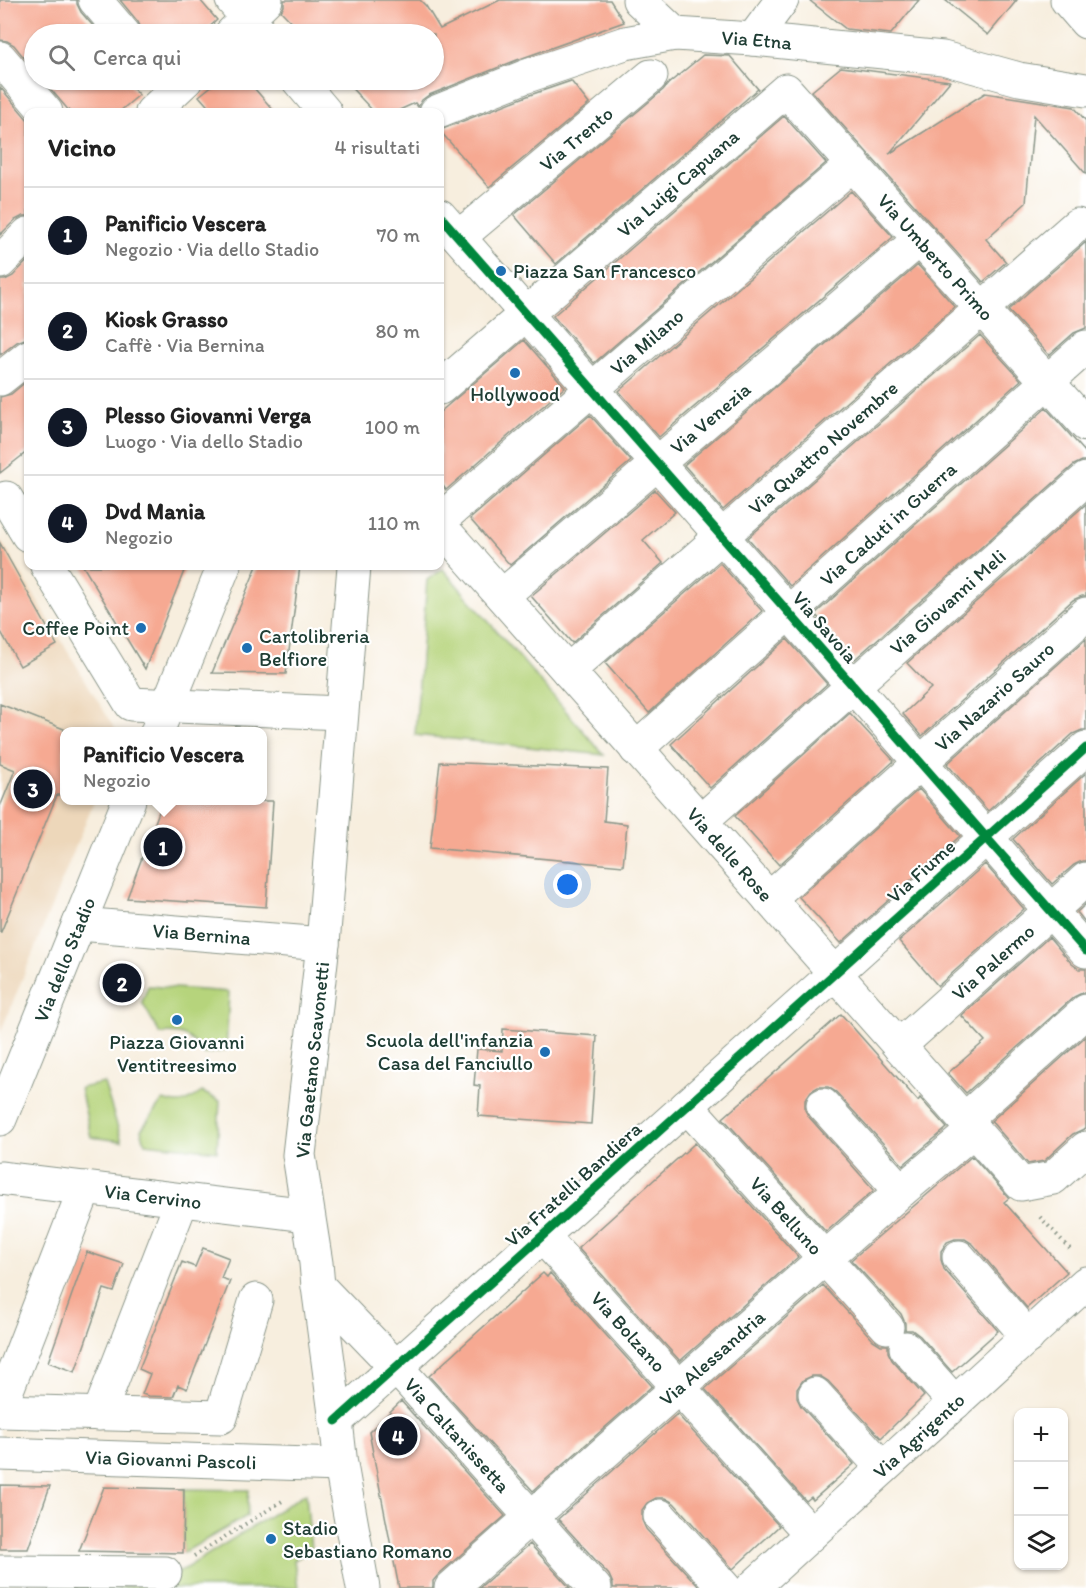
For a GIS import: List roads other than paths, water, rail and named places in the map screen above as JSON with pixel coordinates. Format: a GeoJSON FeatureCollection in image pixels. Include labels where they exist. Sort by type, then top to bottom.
{"type":"FeatureCollection","features":[{"type":"Feature","properties":{"kind":"street"},"geometry":{"type":"LineString","coordinates":[[95,0],[115,24]]}},
{"type":"Feature","properties":{"kind":"street"},"geometry":{"type":"LineString","coordinates":[[639,0],[675,34]]}},
{"type":"Feature","properties":{"kind":"street"},"geometry":{"type":"LineString","coordinates":[[753,39],[782,0]]}},
{"type":"Feature","properties":{"kind":"street"},"geometry":{"type":"LineString","coordinates":[[1067,0],[1086,22]]}},
{"type":"Feature","properties":{"kind":"street","name":"Via Etna"},"geometry":{"type":"LineString","coordinates":[[444,109],[524,77],[625,43],[675,34],[753,39],[943,58],[1019,79],[1086,90]]}},
{"type":"Feature","properties":{"kind":"street"},"geometry":{"type":"LineString","coordinates":[[0,58],[24,86]]}},
{"type":"Feature","properties":{"kind":"street","name":"Via Trento"},"geometry":{"type":"LineString","coordinates":[[449,226],[502,202],[651,76]]}},
{"type":"Feature","properties":{"kind":"street"},"geometry":{"type":"LineString","coordinates":[[27,90],[43,108]]}},
{"type":"Feature","properties":{"kind":"street"},"geometry":{"type":"LineString","coordinates":[[306,90],[322,108]]}},
{"type":"Feature","properties":{"kind":"street","name":"Via Umberto Primo"},"geometry":{"type":"LineString","coordinates":[[786,90],[1086,425]]}},
{"type":"Feature","properties":{"kind":"street","name":"Via Luigi Capuana"},"geometry":{"type":"LineString","coordinates":[[444,385],[532,321],[568,277],[786,90]]}},
{"type":"Feature","properties":{"kind":"street","name":"Via Milano"},"geometry":{"type":"LineString","coordinates":[[444,517],[853,164]]}},
{"type":"Feature","properties":{"kind":"street","name":"Via Quattro Novembre"},"geometry":{"type":"LineString","coordinates":[[568,671],[1077,225]]}},
{"type":"Feature","properties":{"kind":"street","name":"Via Savoia"},"geometry":{"type":"LineString","coordinates":[[449,226],[1086,951]]}},
{"type":"Feature","properties":{"kind":"street"},"geometry":{"type":"LineString","coordinates":[[0,262],[24,238]]}},
{"type":"Feature","properties":{"kind":"street","name":"Via Venezia"},"geometry":{"type":"LineString","coordinates":[[502,596],[920,239]]}},
{"type":"Feature","properties":{"kind":"street","name":"Via Caduti in Guerra"},"geometry":{"type":"LineString","coordinates":[[636,749],[1086,347]]}},
{"type":"Feature","properties":{"kind":"street"},"geometry":{"type":"LineString","coordinates":[[0,379],[24,360]]}},
{"type":"Feature","properties":{"kind":"street","name":"Via Giovanni Meli"},"geometry":{"type":"LineString","coordinates":[[700,821],[1086,478]]}},
{"type":"Feature","properties":{"kind":"street"},"geometry":{"type":"LineString","coordinates":[[12,494],[24,525]]}},
{"type":"Feature","properties":{"kind":"street","name":"Via delle Rose"},"geometry":{"type":"LineString","coordinates":[[444,531],[1021,1184],[1053,1178],[1086,1148]]}},
{"type":"Feature","properties":{"kind":"street"},"geometry":{"type":"LineString","coordinates":[[49,570],[130,704],[163,718],[341,713]]}},
{"type":"Feature","properties":{"kind":"street"},"geometry":{"type":"LineString","coordinates":[[163,718],[222,570]]}},
{"type":"Feature","properties":{"kind":"street","name":"Via Gaetano Scavonetti"},"geometry":{"type":"LineString","coordinates":[[354,570],[323,944],[299,1155],[316,1263],[341,1465],[363,1588]]}},
{"type":"Feature","properties":{"kind":"street","name":"Via Nazario Sauro"},"geometry":{"type":"LineString","coordinates":[[769,899],[1086,614]]}},
{"type":"Feature","properties":{"kind":"street","name":"Via Fiume"},"geometry":{"type":"LineString","coordinates":[[835,974],[1086,748]]}},
{"type":"Feature","properties":{"kind":"street","name":"Via dello Stadio"},"geometry":{"type":"LineString","coordinates":[[0,1119],[127,805]]}},
{"type":"Feature","properties":{"kind":"street","name":"Via Palermo"},"geometry":{"type":"LineString","coordinates":[[899,1046],[1086,879]]}},
{"type":"Feature","properties":{"kind":"street","name":"Via Bernina"},"geometry":{"type":"LineString","coordinates":[[79,924],[323,944]]}},
{"type":"Feature","properties":{"kind":"street","name":"Via Fratelli Bandiera"},"geometry":{"type":"LineString","coordinates":[[336,1421],[835,974]]}},
{"type":"Feature","properties":{"kind":"street","name":"Via Alessandria"},"geometry":{"type":"LineString","coordinates":[[451,1588],[902,1191],[1086,1011]]}},
{"type":"Feature","properties":{"kind":"street"},"geometry":{"type":"LineString","coordinates":[[823,1105],[902,1191]]}},
{"type":"Feature","properties":{"kind":"street","name":"Via Belluno"},"geometry":{"type":"LineString","coordinates":[[687,1106],[955,1403]]}},
{"type":"Feature","properties":{"kind":"street","name":"Via Cervino"},"geometry":{"type":"LineString","coordinates":[[0,1178],[308,1215]]}},
{"type":"Feature","properties":{"kind":"street"},"geometry":{"type":"LineString","coordinates":[[85,1188],[0,1410],[221,1417],[256,1300]]}},
{"type":"Feature","properties":{"kind":"street"},"geometry":{"type":"LineString","coordinates":[[99,1414],[182,1200]]}},
{"type":"Feature","properties":{"kind":"street","name":"Via Bolzano"},"geometry":{"type":"LineString","coordinates":[[542,1236],[812,1534]]}},
{"type":"Feature","properties":{"kind":"street"},"geometry":{"type":"LineString","coordinates":[[959,1257],[1028,1337]]}},
{"type":"Feature","properties":{"kind":"street","name":"Via Agrigento"},"geometry":{"type":"LineString","coordinates":[[752,1588],[1028,1337],[1082,1270]]}},
{"type":"Feature","properties":{"kind":"street","name":"Via Caltanissetta"},"geometry":{"type":"LineString","coordinates":[[318,1286],[396,1367],[595,1588]]}},
{"type":"Feature","properties":{"kind":"street"},"geometry":{"type":"LineString","coordinates":[[815,1394],[883,1468]]}},
{"type":"Feature","properties":{"kind":"street","name":"Via Giovanni Pascoli"},"geometry":{"type":"LineString","coordinates":[[0,1454],[341,1465]]}},
{"type":"Feature","properties":{"kind":"street"},"geometry":{"type":"LineString","coordinates":[[660,1516],[725,1588]]}},
{"type":"Feature","properties":{"kind":"street"},"geometry":{"type":"LineString","coordinates":[[0,1572],[165,1573]]}},
{"type":"Feature","properties":{"kind":"place","name":"Piazza San Francesco"},"geometry":{"type":"Point","coordinates":[501,271]}},
{"type":"Feature","properties":{"kind":"place","name":"Hollywood"},"geometry":{"type":"Point","coordinates":[515,373]}},
{"type":"Feature","properties":{"kind":"place","name":"Coffee Point"},"geometry":{"type":"Point","coordinates":[141,628]}},
{"type":"Feature","properties":{"kind":"place","name":"Cartolibreria Belfiore"},"geometry":{"type":"Point","coordinates":[247,648]}},
{"type":"Feature","properties":{"kind":"place","name":"Plesso Giovanni Verga"},"geometry":{"type":"Point","coordinates":[33,789]}},
{"type":"Feature","properties":{"kind":"place","name":"Panificio Vescera"},"geometry":{"type":"Point","coordinates":[163,847]}},
{"type":"Feature","properties":{"kind":"place","name":"Kiosk Grasso"},"geometry":{"type":"Point","coordinates":[122,983]}},
{"type":"Feature","properties":{"kind":"place","name":"Piazza Giovanni Ventitreesimo"},"geometry":{"type":"Point","coordinates":[177,1020]}},
{"type":"Feature","properties":{"kind":"place","name":"Scuola dell'infanzia Casa del Fanciullo"},"geometry":{"type":"Point","coordinates":[545,1052]}},
{"type":"Feature","properties":{"kind":"place","name":"Dvd Mania"},"geometry":{"type":"Point","coordinates":[398,1436]}},
{"type":"Feature","properties":{"kind":"place","name":"Stadio Sebastiano Romano"},"geometry":{"type":"Point","coordinates":[271,1539]}}]}
